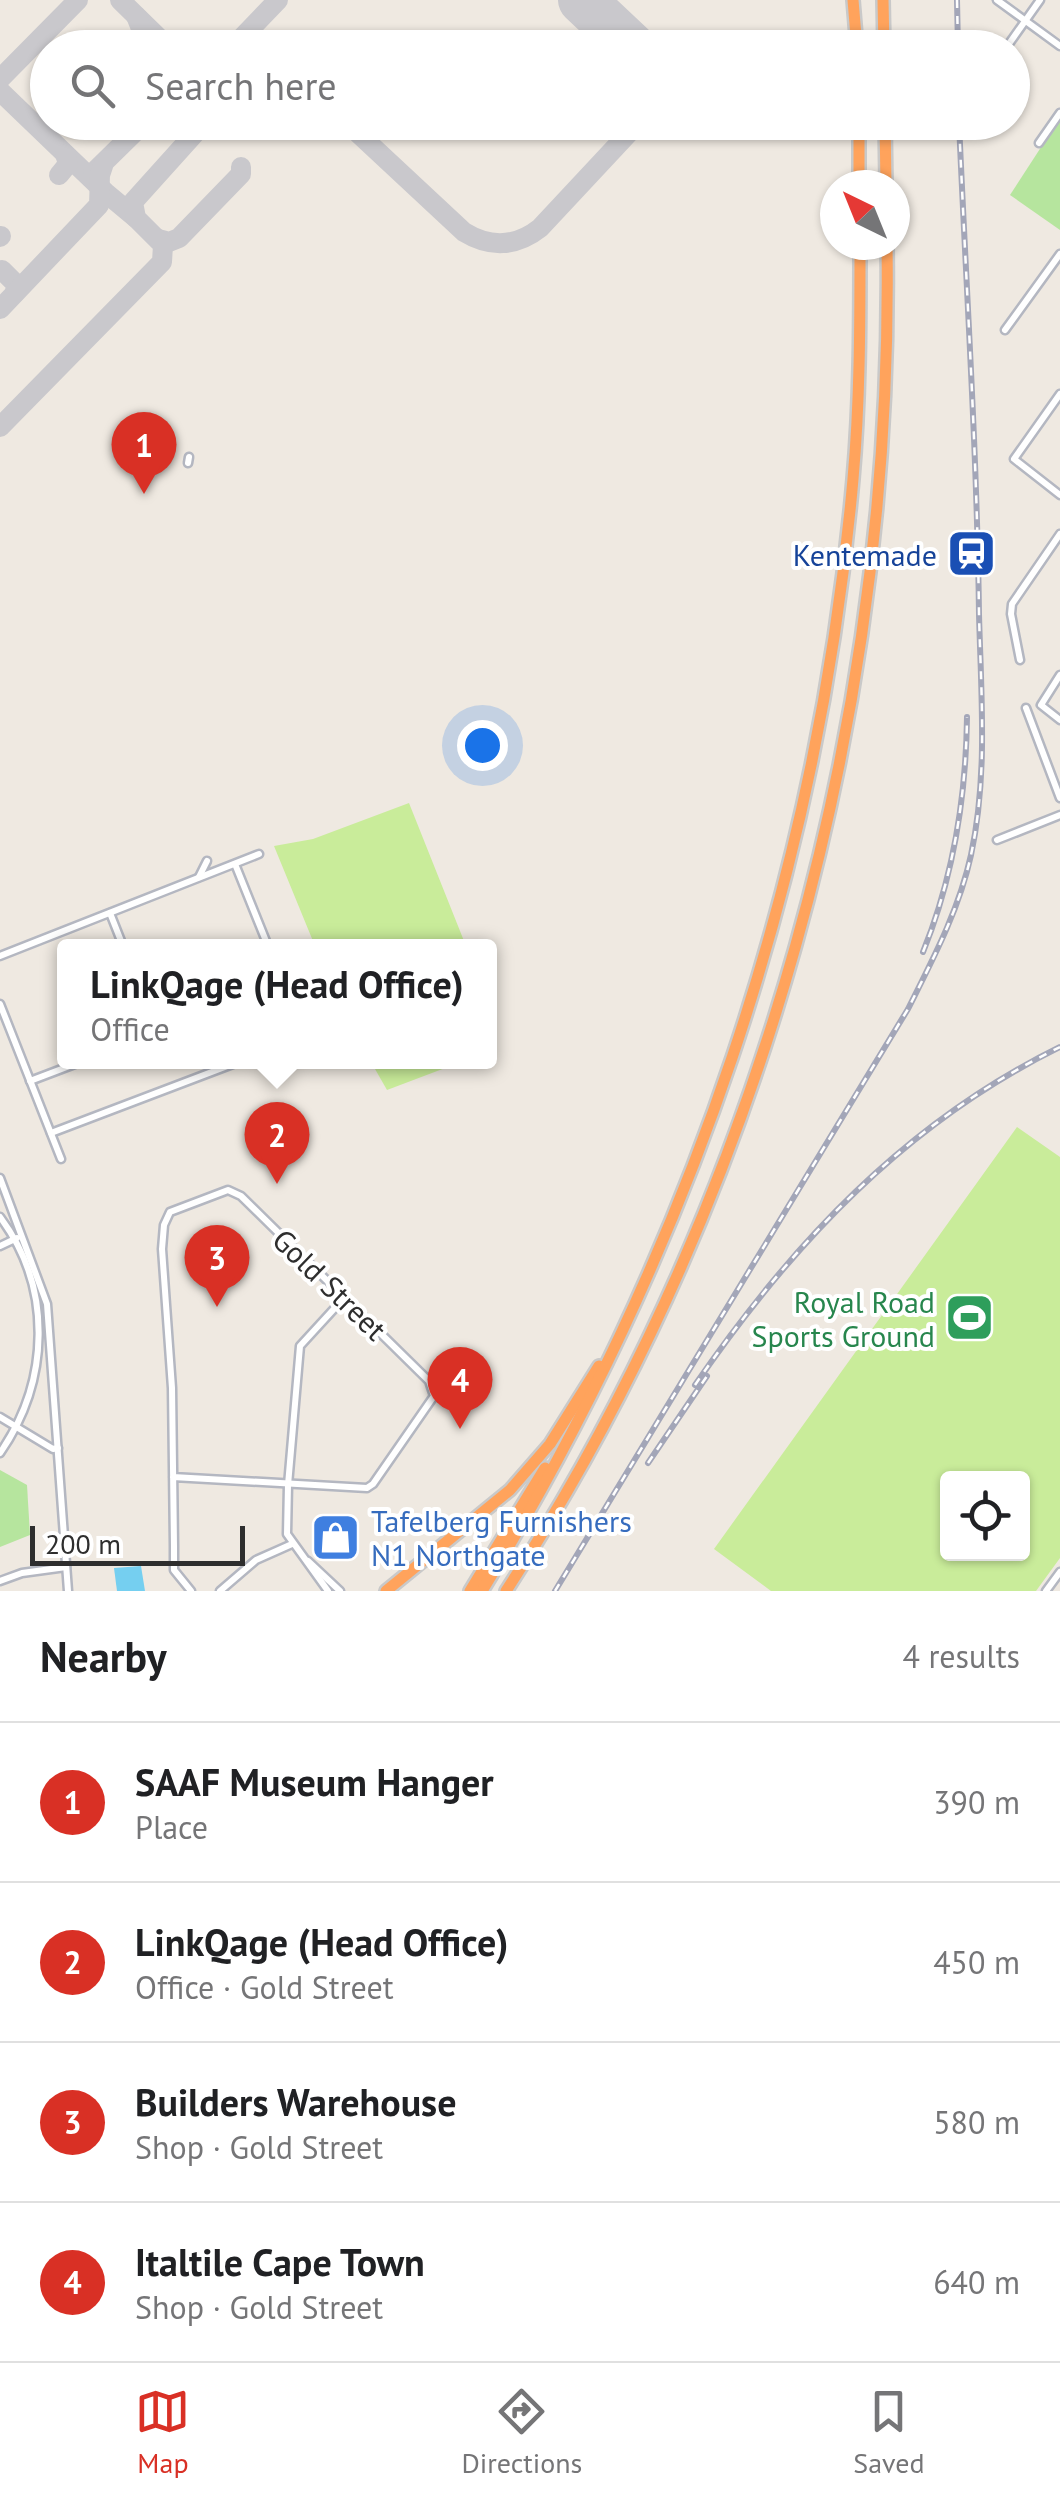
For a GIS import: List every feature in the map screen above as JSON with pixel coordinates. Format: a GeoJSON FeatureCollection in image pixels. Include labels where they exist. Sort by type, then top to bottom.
{"type":"FeatureCollection","features":[{"type":"Feature","properties":{"kind":"highway"},"geometry":{"type":"LineString","coordinates":[[856,0],[857,30]]}},
{"type":"Feature","properties":{"kind":"highway"},"geometry":{"type":"LineString","coordinates":[[883,0],[884,30]]}},
{"type":"Feature","properties":{"kind":"highway"},"geometry":{"type":"LineString","coordinates":[[859,140],[860,170]]}},
{"type":"Feature","properties":{"kind":"highway"},"geometry":{"type":"LineString","coordinates":[[885,140],[886,170]]}},
{"type":"Feature","properties":{"kind":"highway"},"geometry":{"type":"LineString","coordinates":[[482,1591],[585,1412],[673,1219],[730,1067],[779,908],[816,751],[841,598],[854,476],[860,260]]}},
{"type":"Feature","properties":{"kind":"highway"},"geometry":{"type":"LineString","coordinates":[[506,1591],[586,1458],[668,1295],[739,1120],[780,997],[814,872],[842,745],[865,610],[882,436],[886,260]]}},
{"type":"Feature","properties":{"kind":"highway"},"geometry":{"type":"LineString","coordinates":[[386,1591],[490,1508],[530,1468],[550,1444],[626,1325]]}},
{"type":"Feature","properties":{"kind":"highway"},"geometry":{"type":"LineString","coordinates":[[470,1591],[553,1454],[585,1412]]}},
{"type":"Feature","properties":{"kind":"street"},"geometry":{"type":"LineString","coordinates":[[996,0],[1060,46]]}},
{"type":"Feature","properties":{"kind":"street"},"geometry":{"type":"LineString","coordinates":[[1019,30],[1040,0]]}},
{"type":"Feature","properties":{"kind":"street"},"geometry":{"type":"LineString","coordinates":[[1038,143],[1060,113]]}},
{"type":"Feature","properties":{"kind":"street"},"geometry":{"type":"LineString","coordinates":[[1006,330],[1056,267],[1060,254]]}},
{"type":"Feature","properties":{"kind":"street"},"geometry":{"type":"LineString","coordinates":[[1060,394],[1014,459],[1060,495]]}},
{"type":"Feature","properties":{"kind":"street"},"geometry":{"type":"LineString","coordinates":[[1020,660],[1012,604],[1060,534]]}},
{"type":"Feature","properties":{"kind":"street"},"geometry":{"type":"LineString","coordinates":[[1060,674],[1042,700],[1042,707],[1060,720]]}},
{"type":"Feature","properties":{"kind":"street"},"geometry":{"type":"LineString","coordinates":[[1026,708],[1060,798]]}},
{"type":"Feature","properties":{"kind":"street"},"geometry":{"type":"LineString","coordinates":[[997,840],[1060,816]]}},
{"type":"Feature","properties":{"kind":"street"},"geometry":{"type":"LineString","coordinates":[[0,956],[260,854]]}},
{"type":"Feature","properties":{"kind":"street"},"geometry":{"type":"LineString","coordinates":[[198,878],[207,861]]}},
{"type":"Feature","properties":{"kind":"street"},"geometry":{"type":"LineString","coordinates":[[236,864],[265,939]]}},
{"type":"Feature","properties":{"kind":"street"},"geometry":{"type":"LineString","coordinates":[[110,913],[120,939]]}},
{"type":"Feature","properties":{"kind":"street"},"geometry":{"type":"LineString","coordinates":[[0,1004],[61,1159]]}},
{"type":"Feature","properties":{"kind":"street"},"geometry":{"type":"LineString","coordinates":[[30,1081],[62,1069]]}},
{"type":"Feature","properties":{"kind":"street"},"geometry":{"type":"LineString","coordinates":[[51,1133],[220,1069]]}},
{"type":"Feature","properties":{"kind":"street"},"geometry":{"type":"LineString","coordinates":[[0,1178],[33,1286],[38,1348],[32,1394],[0,1453]]}},
{"type":"Feature","properties":{"kind":"street","name":"Gold Street"},"geometry":{"type":"LineString","coordinates":[[190,1591],[174,1570],[172,1388],[162,1249],[164,1225],[170,1212],[222,1192],[235,1192],[429,1381],[434,1396],[374,1484],[367,1488],[288,1485]]}},
{"type":"Feature","properties":{"kind":"street"},"geometry":{"type":"LineString","coordinates":[[0,1216],[19,1237],[44,1291],[68,1591]]}},
{"type":"Feature","properties":{"kind":"street"},"geometry":{"type":"LineString","coordinates":[[0,1246],[19,1237]]}},
{"type":"Feature","properties":{"kind":"street"},"geometry":{"type":"LineString","coordinates":[[328,1591],[294,1548],[286,1525],[288,1485],[300,1346],[344,1298]]}},
{"type":"Feature","properties":{"kind":"street"},"geometry":{"type":"LineString","coordinates":[[38,1348],[51,1347]]}},
{"type":"Feature","properties":{"kind":"street"},"geometry":{"type":"LineString","coordinates":[[0,1416],[53,1449],[58,1448]]}},
{"type":"Feature","properties":{"kind":"street"},"geometry":{"type":"LineString","coordinates":[[173,1477],[288,1485]]}},
{"type":"Feature","properties":{"kind":"street"},"geometry":{"type":"LineString","coordinates":[[220,1591],[256,1560],[294,1548]]}},
{"type":"Feature","properties":{"kind":"street"},"geometry":{"type":"LineString","coordinates":[[294,1548],[340,1591]]}},
{"type":"Feature","properties":{"kind":"street"},"geometry":{"type":"LineString","coordinates":[[0,1581],[38,1569],[66,1567]]}},
{"type":"Feature","properties":{"kind":"street"},"geometry":{"type":"LineString","coordinates":[[1046,1591],[1060,1572]]}},
{"type":"Feature","properties":{"kind":"green space"},"geometry":{"type":"Polygon","coordinates":[[[1060,118],[1060,230],[1010,195],[1060,118]]]}},
{"type":"Feature","properties":{"kind":"green space"},"geometry":{"type":"Polygon","coordinates":[[[409,803],[463,939],[312,939],[274,846],[313,839],[409,803]]]}},
{"type":"Feature","properties":{"kind":"green space"},"geometry":{"type":"Polygon","coordinates":[[[375,1069],[442,1069],[387,1090],[375,1069]]]}},
{"type":"Feature","properties":{"kind":"green space","name":"Royal Road Sports Ground"},"geometry":{"type":"Polygon","coordinates":[[[1017,1127],[1060,1157],[1060,1558],[1036,1591],[771,1591],[714,1549],[1017,1127]]]}},
{"type":"Feature","properties":{"kind":"green space"},"geometry":{"type":"Polygon","coordinates":[[[0,1470],[27,1485],[30,1535],[0,1547],[0,1470]]]}},
{"type":"Feature","properties":{"kind":"water"},"geometry":{"type":"Polygon","coordinates":[[[141,1566],[145,1591],[117,1591],[114,1568],[141,1566]]]}},
{"type":"Feature","properties":{"kind":"taxiway"},"geometry":{"type":"LineString","coordinates":[[48,30],[78,0]]}},
{"type":"Feature","properties":{"kind":"taxiway"},"geometry":{"type":"LineString","coordinates":[[120,0],[151,30]]}},
{"type":"Feature","properties":{"kind":"taxiway"},"geometry":{"type":"LineString","coordinates":[[249,30],[278,0]]}},
{"type":"Feature","properties":{"kind":"taxiway"},"geometry":{"type":"LineString","coordinates":[[136,16],[142,30]]}},
{"type":"Feature","properties":{"kind":"taxiway"},"geometry":{"type":"LineString","coordinates":[[0,79],[30,49]]}},
{"type":"Feature","properties":{"kind":"taxiway"},"geometry":{"type":"LineString","coordinates":[[0,91],[30,120]]}},
{"type":"Feature","properties":{"kind":"taxiway"},"geometry":{"type":"LineString","coordinates":[[51,140],[136,218]]}},
{"type":"Feature","properties":{"kind":"taxiway"},"geometry":{"type":"LineString","coordinates":[[93,173],[127,140]]}},
{"type":"Feature","properties":{"kind":"taxiway"},"geometry":{"type":"LineString","coordinates":[[0,427],[162,262],[163,245],[136,218],[133,202],[189,140]]}},
{"type":"Feature","properties":{"kind":"taxiway"},"geometry":{"type":"LineString","coordinates":[[365,140],[464,232],[493,243],[522,239],[540,228],[622,140]]}},
{"type":"Feature","properties":{"kind":"taxiway"},"geometry":{"type":"LineString","coordinates":[[59,175],[68,164],[65,154]]}},
{"type":"Feature","properties":{"kind":"taxiway"},"geometry":{"type":"LineString","coordinates":[[0,309],[99,205],[103,166]]}},
{"type":"Feature","properties":{"kind":"taxiway"},"geometry":{"type":"LineString","coordinates":[[158,239],[169,242],[179,238],[241,174],[241,167]]}},
{"type":"Feature","properties":{"kind":"taxiway"},"geometry":{"type":"LineString","coordinates":[[2,270],[16,284],[15,293]]}},
{"type":"Feature","properties":{"kind":"runway"},"geometry":{"type":"LineString","coordinates":[[582,0],[614,30]]}},
{"type":"Feature","properties":{"kind":"railway"},"geometry":{"type":"LineString","coordinates":[[957,0],[958,30]]}},
{"type":"Feature","properties":{"kind":"railway"},"geometry":{"type":"LineString","coordinates":[[555,1591],[908,1009],[944,934],[966,875],[980,795],[982,735],[976,491],[960,140]]}},
{"type":"Feature","properties":{"kind":"railway"},"geometry":{"type":"LineString","coordinates":[[923,952],[956,837],[967,717]]}},
{"type":"Feature","properties":{"kind":"railway"},"geometry":{"type":"LineString","coordinates":[[695,1385],[771,1284],[855,1192],[951,1112],[1060,1047]]}},
{"type":"Feature","properties":{"kind":"railway"},"geometry":{"type":"LineString","coordinates":[[648,1463],[707,1376]]}},
{"type":"Feature","properties":{"kind":"place","name":"SAAF Museum Hanger"},"geometry":{"type":"Point","coordinates":[144,494]}},
{"type":"Feature","properties":{"kind":"place","name":"Kentemade"},"geometry":{"type":"Point","coordinates":[972,554]}},
{"type":"Feature","properties":{"kind":"place","name":"LinkQage (Head Office)"},"geometry":{"type":"Point","coordinates":[277,1184]}},
{"type":"Feature","properties":{"kind":"place","name":"Builders Warehouse"},"geometry":{"type":"Point","coordinates":[217,1307]}},
{"type":"Feature","properties":{"kind":"place","name":"Royal Road Sports Ground"},"geometry":{"type":"Point","coordinates":[970,1318]}},
{"type":"Feature","properties":{"kind":"place","name":"Italtile Cape Town"},"geometry":{"type":"Point","coordinates":[460,1429]}},
{"type":"Feature","properties":{"kind":"place","name":"Tafelberg Furnishers N1 Northgate"},"geometry":{"type":"Point","coordinates":[336,1537]}}]}
